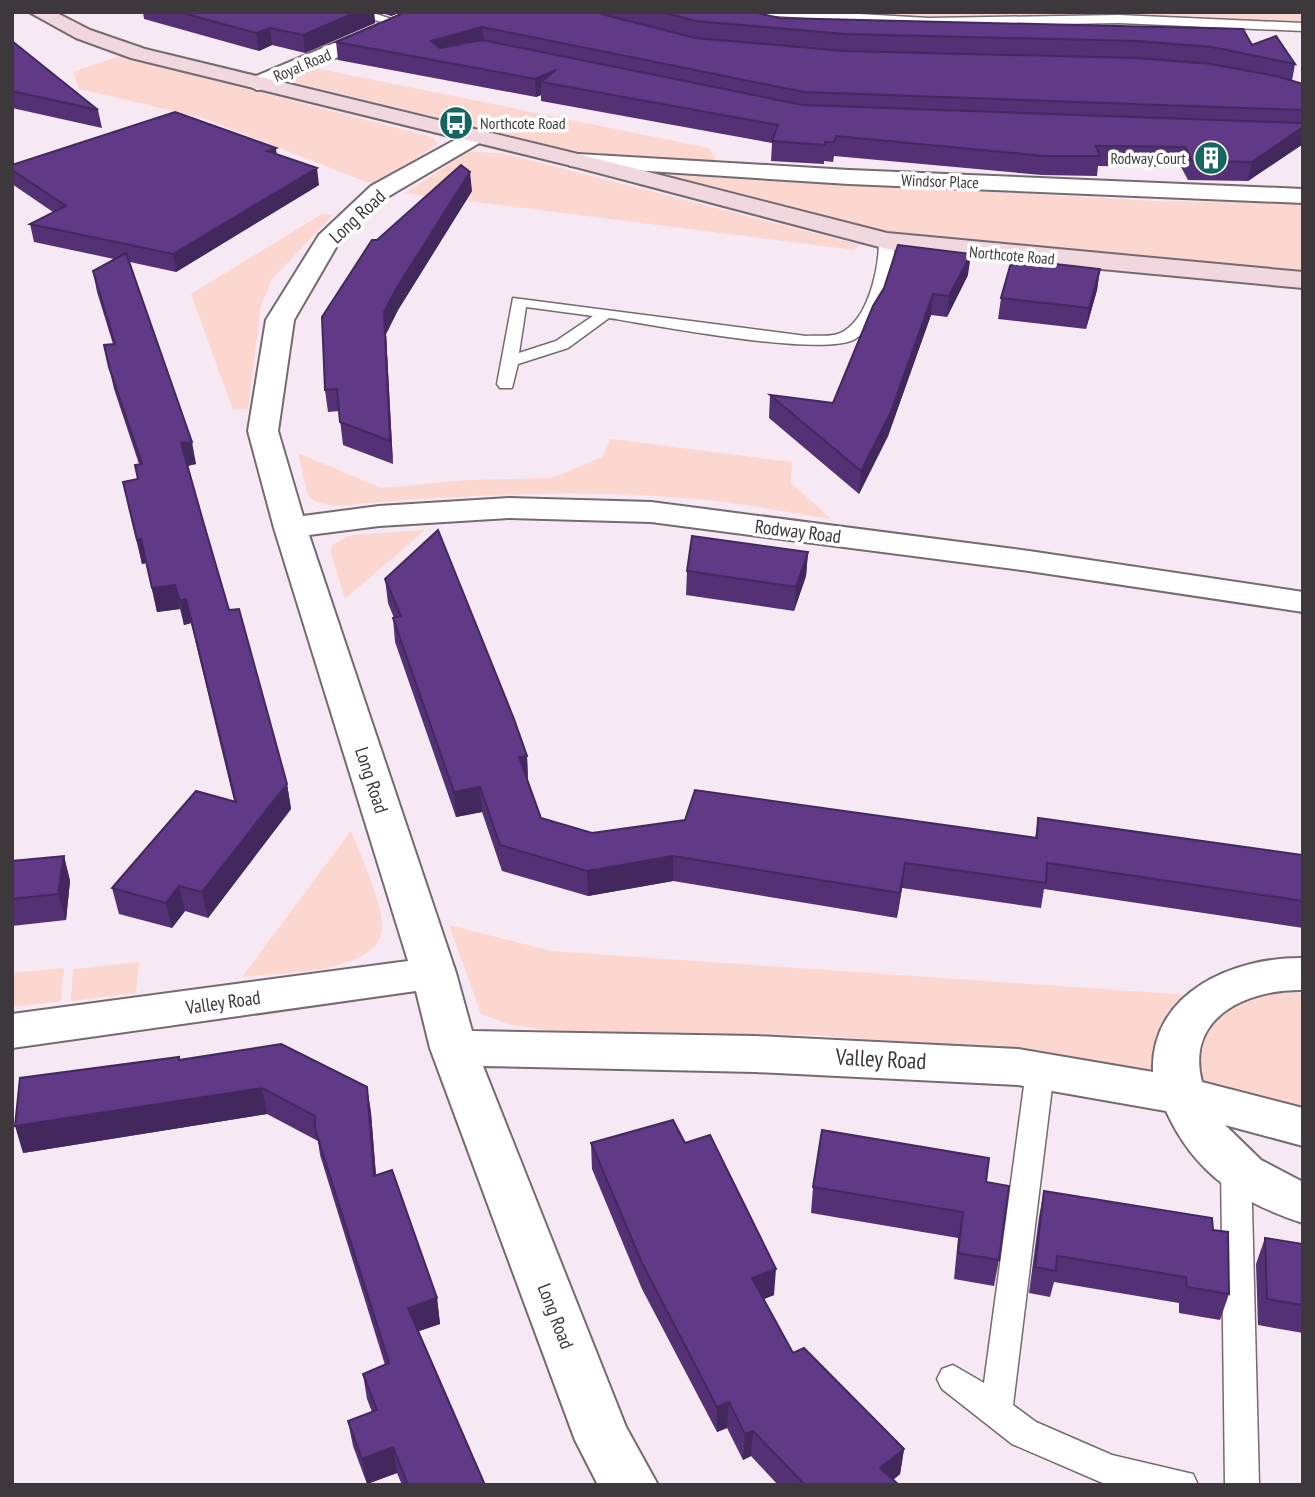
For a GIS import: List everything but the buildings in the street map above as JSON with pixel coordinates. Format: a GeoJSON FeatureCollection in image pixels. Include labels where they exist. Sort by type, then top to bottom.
{"type":"FeatureCollection","features":[{"type":"Feature","properties":{"kind":"street","name":"Northcote Road"},"geometry":{"type":"LineString","coordinates":[[39,12],[83,34],[138,54],[578,161],[887,241],[1303,280]]}},
{"type":"Feature","properties":{"kind":"street","name":"Royal Road"},"geometry":{"type":"LineString","coordinates":[[257,84],[425,12]]}},
{"type":"Feature","properties":{"kind":"street","name":"Long Road"},"geometry":{"type":"LineString","coordinates":[[474,137],[380,191],[328,240],[280,320],[263,431],[290,527],[434,973],[453,1048],[603,1440],[629,1485]]}},
{"type":"Feature","properties":{"kind":"street","name":"Windsor Place"},"geometry":{"type":"LineString","coordinates":[[578,161],[849,177],[1303,196]]}},
{"type":"Feature","properties":{"kind":"street","name":"Rodway Road"},"geometry":{"type":"LineString","coordinates":[[290,527],[379,516],[509,508],[651,512],[1029,561],[1303,602]]}},
{"type":"Feature","properties":{"kind":"street"},"geometry":{"type":"LineString","coordinates":[[1303,974],[1278,972],[1221,989],[1185,1023],[1175,1052],[1180,1095],[1208,1142],[1262,1187],[1303,1203]]}},
{"type":"Feature","properties":{"kind":"street","name":"Valley Road"},"geometry":{"type":"LineString","coordinates":[[12,1031],[434,973]]}},
{"type":"Feature","properties":{"kind":"street","name":"Valley Road"},"geometry":{"type":"LineString","coordinates":[[453,1048],[872,1058],[1040,1071],[1180,1095],[1303,1128]]}},
{"type":"Feature","properties":{"kind":"lane"},"geometry":{"type":"LineString","coordinates":[[355,12],[401,24]]}},
{"type":"Feature","properties":{"kind":"lane"},"geometry":{"type":"LineString","coordinates":[[761,12],[929,22],[1119,19],[1303,27]]}},
{"type":"Feature","properties":{"kind":"lane"},"geometry":{"type":"LineString","coordinates":[[506,384],[519,301],[806,341],[847,337],[863,326],[889,256],[887,241]]}},
{"type":"Feature","properties":{"kind":"lane"},"geometry":{"type":"LineString","coordinates":[[510,360],[536,356],[570,343],[606,313]]}},
{"type":"Feature","properties":{"kind":"lane"},"geometry":{"type":"LineString","coordinates":[[996,1412],[1040,1071]]}},
{"type":"Feature","properties":{"kind":"lane"},"geometry":{"type":"LineString","coordinates":[[1236,1165],[1242,1485]]}},
{"type":"Feature","properties":{"kind":"lane"},"geometry":{"type":"LineString","coordinates":[[953,1378],[1024,1433],[1110,1469],[1181,1485]]}},
{"type":"Feature","properties":{"kind":"shaded area"},"geometry":{"type":"Polygon","coordinates":[[[780,12],[1303,12],[1303,24],[954,20],[780,12]]]}},
{"type":"Feature","properties":{"kind":"shaded area"},"geometry":{"type":"Polygon","coordinates":[[[120,56],[432,137],[438,144],[374,185],[203,118],[79,89],[73,72],[120,56]]]}},
{"type":"Feature","properties":{"kind":"shaded area"},"geometry":{"type":"Polygon","coordinates":[[[310,67],[709,148],[718,164],[578,153],[294,82],[296,73],[310,67]]]}},
{"type":"Feature","properties":{"kind":"shaded area"},"geometry":{"type":"Polygon","coordinates":[[[469,151],[506,154],[860,245],[854,250],[405,193],[469,151]]]}},
{"type":"Feature","properties":{"kind":"shaded area"},"geometry":{"type":"Polygon","coordinates":[[[656,174],[1158,201],[1303,204],[1303,275],[950,243],[833,222],[656,174]]]}},
{"type":"Feature","properties":{"kind":"shaded area"},"geometry":{"type":"Polygon","coordinates":[[[322,214],[333,215],[272,279],[261,305],[248,409],[233,410],[191,294],[322,214]]]}},
{"type":"Feature","properties":{"kind":"shaded area"},"geometry":{"type":"Polygon","coordinates":[[[611,439],[792,462],[791,483],[831,519],[730,503],[631,495],[532,494],[334,506],[317,502],[308,496],[298,453],[381,488],[467,480],[552,478],[602,457],[611,439]]]}},
{"type":"Feature","properties":{"kind":"shaded area"},"geometry":{"type":"Polygon","coordinates":[[[425,530],[345,599],[331,553],[332,545],[350,535],[425,530]]]}},
{"type":"Feature","properties":{"kind":"shaded area"},"geometry":{"type":"Polygon","coordinates":[[[351,831],[381,913],[381,935],[373,948],[359,957],[320,969],[242,977],[351,831]]]}},
{"type":"Feature","properties":{"kind":"shaded area"},"geometry":{"type":"Polygon","coordinates":[[[449,925],[551,951],[1189,995],[1303,993],[1303,1109],[1019,1050],[813,1035],[561,1032],[511,1025],[481,1014],[449,925]]]}},
{"type":"Feature","properties":{"kind":"shaded area"},"geometry":{"type":"Polygon","coordinates":[[[139,962],[136,993],[71,1001],[73,969],[139,962]]]}},
{"type":"Feature","properties":{"kind":"shaded area"},"geometry":{"type":"Polygon","coordinates":[[[64,968],[61,1001],[12,1007],[12,973],[64,968]]]}},
{"type":"Feature","properties":{"kind":"place","name":"Northcote Road"},"geometry":{"type":"Point","coordinates":[456,123]}},
{"type":"Feature","properties":{"kind":"place","name":"Rodway Court"},"geometry":{"type":"Point","coordinates":[1211,158]}}]}
